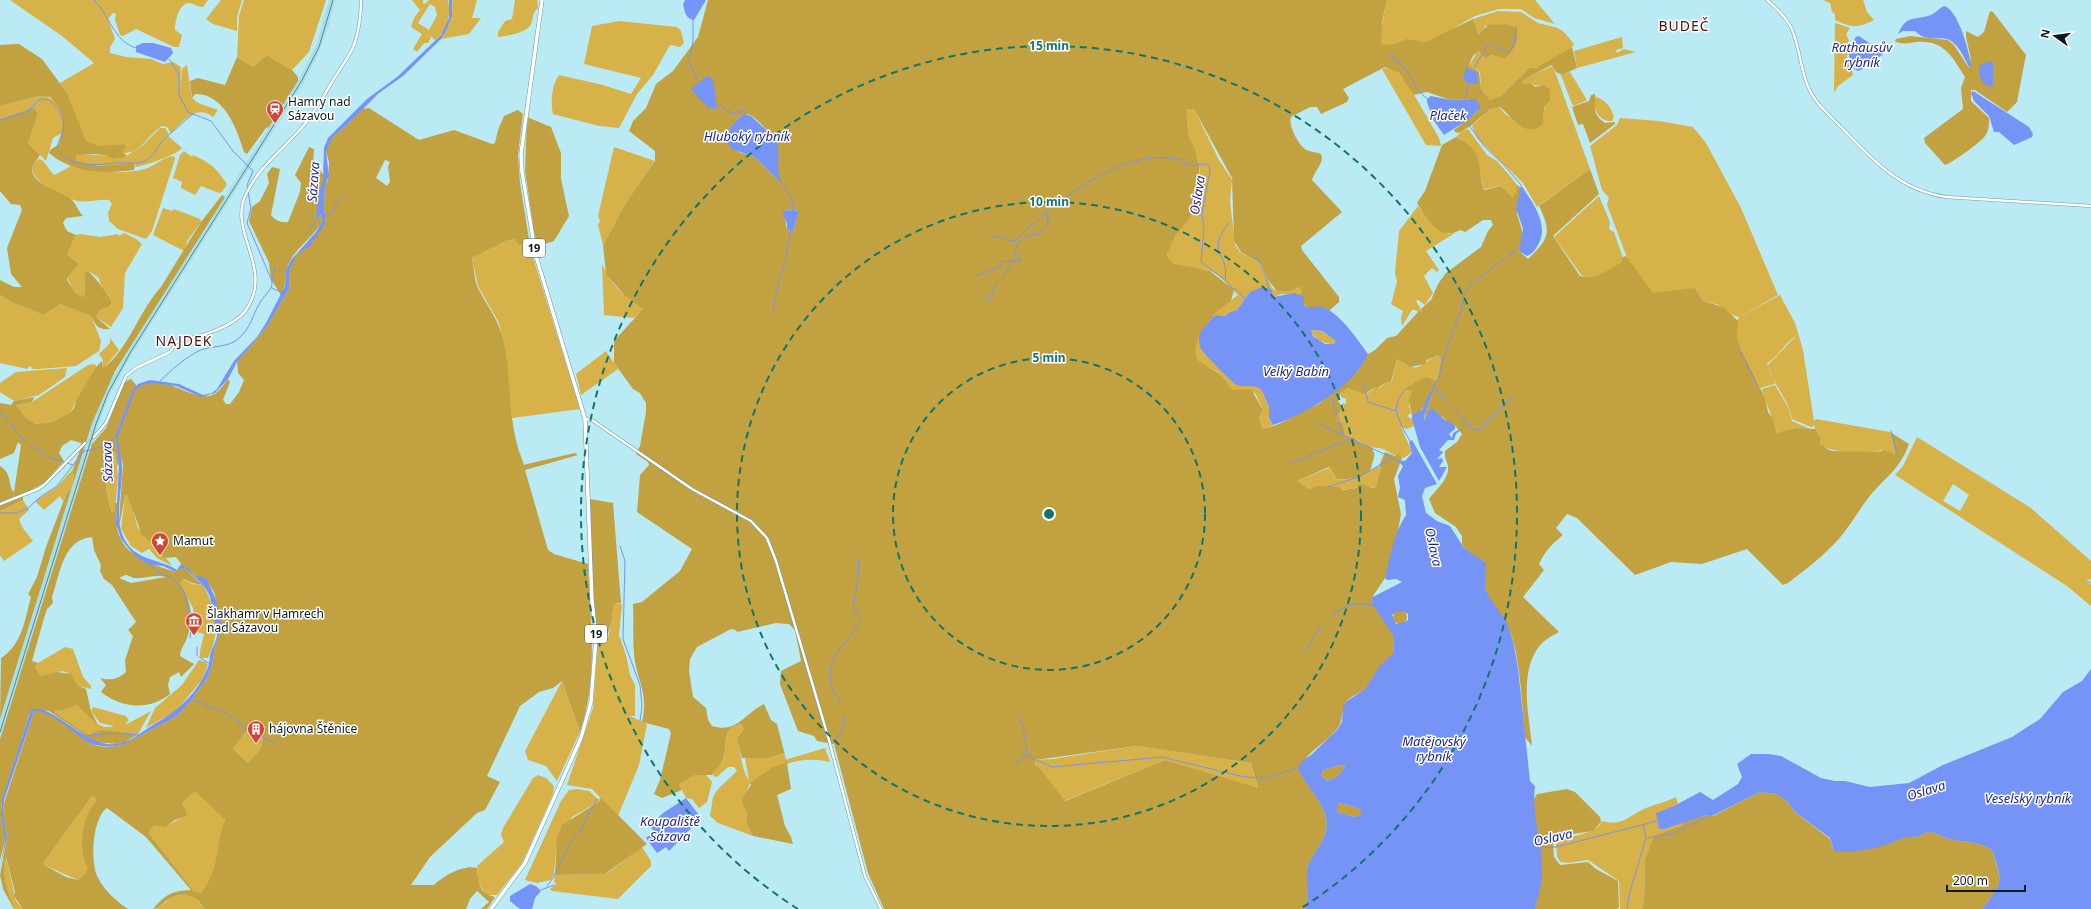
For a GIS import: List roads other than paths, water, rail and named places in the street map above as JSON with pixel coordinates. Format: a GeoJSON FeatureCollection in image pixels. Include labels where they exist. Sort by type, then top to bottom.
{"type":"FeatureCollection","features":[{"type":"Feature","properties":{"kind":"main road","name":"19"},"geometry":{"type":"LineString","coordinates":[[491,909],[525,863],[576,749],[590,706],[596,632],[592,594],[585,419],[536,256],[522,172],[521,154],[542,0]]}},
{"type":"Feature","properties":{"kind":"street"},"geometry":{"type":"LineString","coordinates":[[94,437],[106,423],[121,383],[130,371],[170,352],[178,340],[205,335],[220,328],[242,315],[251,301],[256,279],[241,218],[243,202],[260,172],[311,116],[350,52],[357,34],[361,0]]}},
{"type":"Feature","properties":{"kind":"street"},"geometry":{"type":"LineString","coordinates":[[1767,0],[1781,12],[1791,28],[1806,82],[1816,102],[1872,160],[1894,178],[1923,192],[1946,197],[2091,206]]}},
{"type":"Feature","properties":{"kind":"street"},"geometry":{"type":"LineString","coordinates":[[585,419],[592,420],[692,489],[745,517],[768,538],[830,743],[865,876],[881,909]]}},
{"type":"Feature","properties":{"kind":"street"},"geometry":{"type":"LineString","coordinates":[[0,504],[33,492],[44,485],[85,443]]}},
{"type":"Feature","properties":{"kind":"water"},"geometry":{"type":"Polygon","coordinates":[[[449,0],[452,0],[452,16],[441,39],[403,76],[379,93],[332,138],[326,152],[329,176],[325,185],[324,209],[326,223],[309,247],[297,254],[290,269],[289,289],[266,328],[237,362],[228,379],[215,393],[201,397],[176,386],[153,383],[142,385],[135,391],[118,436],[122,466],[119,513],[123,535],[128,545],[142,556],[177,570],[181,564],[188,568],[195,576],[203,577],[208,581],[219,609],[217,617],[221,621],[220,633],[215,647],[212,666],[208,677],[191,701],[177,716],[123,745],[99,746],[92,744],[48,714],[34,712],[4,800],[3,814],[7,838],[0,868],[5,841],[1,815],[2,799],[31,710],[39,709],[48,712],[92,739],[104,743],[115,744],[126,742],[170,714],[192,694],[208,667],[210,654],[216,640],[217,630],[211,601],[209,594],[200,582],[184,568],[181,568],[176,572],[163,566],[147,564],[134,555],[121,539],[116,523],[119,465],[115,437],[132,391],[138,384],[150,380],[179,384],[203,395],[212,393],[217,389],[234,361],[257,337],[266,323],[285,286],[286,270],[291,260],[316,232],[323,220],[320,214],[315,222],[323,179],[324,148],[328,138],[367,99],[397,77],[441,35],[449,18],[449,0]]]}},
{"type":"Feature","properties":{"kind":"water"},"geometry":{"type":"Polygon","coordinates":[[[685,0],[706,0],[694,20],[689,18],[686,14],[683,4],[685,0]]]}},
{"type":"Feature","properties":{"kind":"water"},"geometry":{"type":"Polygon","coordinates":[[[1944,6],[1954,15],[1962,32],[1970,60],[1971,66],[1969,67],[1957,46],[1947,39],[1925,37],[1915,31],[1903,31],[1898,34],[1904,23],[1911,19],[1931,15],[1944,6]]]}},
{"type":"Feature","properties":{"kind":"water","name":"Rathausův rybník"},"geometry":{"type":"Polygon","coordinates":[[[1859,36],[1884,53],[1869,66],[1858,71],[1851,67],[1848,49],[1856,37],[1859,36]]]}},
{"type":"Feature","properties":{"kind":"water"},"geometry":{"type":"Polygon","coordinates":[[[143,43],[153,43],[171,48],[173,53],[165,62],[136,52],[136,46],[143,43]]]}},
{"type":"Feature","properties":{"kind":"water"},"geometry":{"type":"Polygon","coordinates":[[[1990,61],[1993,63],[1993,84],[1991,87],[1984,84],[1982,81],[1979,69],[1979,66],[1990,61]]]}},
{"type":"Feature","properties":{"kind":"water"},"geometry":{"type":"Polygon","coordinates":[[[1466,68],[1477,72],[1478,84],[1463,80],[1466,68]]]}},
{"type":"Feature","properties":{"kind":"water"},"geometry":{"type":"Polygon","coordinates":[[[707,76],[711,77],[714,84],[717,109],[708,108],[691,89],[707,76]]]}},
{"type":"Feature","properties":{"kind":"water"},"geometry":{"type":"Polygon","coordinates":[[[1973,91],[2029,127],[2033,134],[2032,137],[2014,145],[1999,132],[1994,132],[1989,116],[1974,101],[1971,93],[1973,91]]]}},
{"type":"Feature","properties":{"kind":"water","name":"Plaček"},"geometry":{"type":"Polygon","coordinates":[[[1431,96],[1450,100],[1475,99],[1480,105],[1480,109],[1466,121],[1444,135],[1434,121],[1427,102],[1427,99],[1431,96]]]}},
{"type":"Feature","properties":{"kind":"water","name":"Hluboký rybník"},"geometry":{"type":"Polygon","coordinates":[[[745,114],[751,116],[775,138],[778,149],[779,177],[781,183],[755,157],[732,149],[726,141],[726,137],[732,125],[745,114]]]}},
{"type":"Feature","properties":{"kind":"water"},"geometry":{"type":"Polygon","coordinates":[[[1521,185],[1538,214],[1542,230],[1538,245],[1533,252],[1527,256],[1519,251],[1523,229],[1516,208],[1521,185]]]}},
{"type":"Feature","properties":{"kind":"water"},"geometry":{"type":"Polygon","coordinates":[[[782,211],[799,211],[793,231],[787,230],[787,224],[782,211]]]}},
{"type":"Feature","properties":{"kind":"water","name":"Velký Babín"},"geometry":{"type":"Polygon","coordinates":[[[1262,287],[1272,290],[1273,297],[1295,293],[1304,297],[1304,304],[1306,308],[1318,306],[1331,311],[1343,322],[1368,354],[1352,377],[1327,398],[1299,414],[1273,425],[1269,418],[1269,407],[1261,389],[1240,386],[1234,383],[1211,360],[1199,345],[1201,331],[1213,317],[1216,315],[1225,316],[1230,312],[1237,310],[1250,292],[1262,287]],[[1311,330],[1313,336],[1325,344],[1334,344],[1336,341],[1322,331],[1311,330]]]}},
{"type":"Feature","properties":{"kind":"water"},"geometry":{"type":"Polygon","coordinates":[[[1430,392],[1432,393],[1424,421],[1428,412],[1432,408],[1446,421],[1451,421],[1455,426],[1455,429],[1449,434],[1452,438],[1453,433],[1464,427],[1456,434],[1454,440],[1448,440],[1439,450],[1443,452],[1437,459],[1442,458],[1443,461],[1439,467],[1447,467],[1439,481],[1420,447],[1412,419],[1412,415],[1422,410],[1430,392]]]}},
{"type":"Feature","properties":{"kind":"water","name":"Matějovský rybník"},"geometry":{"type":"Polygon","coordinates":[[[1412,440],[1437,484],[1425,488],[1422,496],[1426,513],[1437,521],[1450,526],[1464,548],[1486,563],[1485,587],[1488,595],[1507,623],[1513,641],[1518,668],[1530,781],[1535,786],[1534,797],[1536,820],[1542,865],[1542,876],[1535,909],[1304,909],[1308,900],[1308,866],[1325,834],[1327,825],[1323,808],[1298,768],[1303,760],[1311,755],[1337,730],[1342,722],[1343,707],[1347,701],[1365,689],[1380,666],[1394,653],[1393,635],[1373,605],[1371,598],[1402,582],[1396,579],[1387,580],[1385,578],[1395,537],[1406,515],[1405,500],[1398,497],[1400,488],[1398,476],[1403,466],[1397,460],[1405,461],[1412,453],[1409,442],[1412,440]],[[1403,611],[1396,612],[1392,615],[1396,624],[1408,620],[1408,614],[1403,611]],[[1341,765],[1323,770],[1321,775],[1327,781],[1338,776],[1345,766],[1341,765]],[[1339,803],[1337,805],[1337,812],[1355,817],[1361,814],[1361,810],[1355,807],[1339,803]]]}},
{"type":"Feature","properties":{"kind":"water","name":"Veselský rybník"},"geometry":{"type":"Polygon","coordinates":[[[2091,669],[2091,909],[1982,909],[1994,893],[1999,882],[1998,869],[1992,850],[1980,844],[1953,840],[1929,832],[1918,837],[1906,837],[1869,849],[1847,852],[1834,851],[1830,838],[1795,812],[1787,801],[1776,794],[1760,792],[1712,816],[1706,815],[1665,829],[1659,829],[1656,813],[1674,806],[1700,792],[1713,800],[1738,784],[1742,777],[1737,764],[1751,754],[1781,756],[1821,778],[1835,781],[1845,781],[1870,787],[1909,783],[1943,765],[2012,737],[2040,719],[2063,692],[2082,681],[2091,669]]]}},
{"type":"Feature","properties":{"kind":"water","name":"Koupaliště Sázava"},"geometry":{"type":"Polygon","coordinates":[[[686,798],[701,818],[669,851],[666,847],[657,853],[646,838],[654,832],[650,826],[663,813],[686,798]]]}},
{"type":"Feature","properties":{"kind":"water"},"geometry":{"type":"Polygon","coordinates":[[[530,884],[536,886],[541,891],[535,898],[532,909],[520,909],[510,901],[510,896],[530,884]]]}},
{"type":"Feature","properties":{"kind":"waterway"},"geometry":{"type":"LineString","coordinates":[[94,0],[122,40],[128,45],[136,48]]}},
{"type":"Feature","properties":{"kind":"waterway"},"geometry":{"type":"LineString","coordinates":[[693,20],[693,41],[689,62],[698,82]]}},
{"type":"Feature","properties":{"kind":"waterway"},"geometry":{"type":"LineString","coordinates":[[1492,44],[1505,52],[1510,52],[1514,43],[1516,27]]}},
{"type":"Feature","properties":{"kind":"waterway"},"geometry":{"type":"LineString","coordinates":[[1473,70],[1488,44]]}},
{"type":"Feature","properties":{"kind":"waterway"},"geometry":{"type":"LineString","coordinates":[[1389,53],[1405,69],[1418,90],[1428,99]]}},
{"type":"Feature","properties":{"kind":"waterway"},"geometry":{"type":"LineString","coordinates":[[169,59],[179,74],[179,95],[188,112],[193,114]]}},
{"type":"Feature","properties":{"kind":"waterway"},"geometry":{"type":"LineString","coordinates":[[1465,99],[1469,83]]}},
{"type":"Feature","properties":{"kind":"waterway"},"geometry":{"type":"LineString","coordinates":[[0,120],[27,112],[40,99],[49,100],[58,110],[64,127],[57,150],[63,156],[77,163],[93,165],[138,163],[149,159],[160,143],[193,114],[211,121],[233,151],[253,171],[247,185],[248,189]]}},
{"type":"Feature","properties":{"kind":"waterway"},"geometry":{"type":"LineString","coordinates":[[717,103],[730,112],[735,113],[742,110],[747,114]]}},
{"type":"Feature","properties":{"kind":"waterway"},"geometry":{"type":"LineString","coordinates":[[1466,121],[1484,146],[1503,164],[1521,185]]}},
{"type":"Feature","properties":{"kind":"waterway","name":"Oslava"},"geometry":{"type":"LineString","coordinates":[[989,235],[1014,241],[1069,195],[1090,181],[1112,169],[1135,161],[1158,158],[1181,160],[1188,165],[1206,165],[1209,166],[1210,171],[1202,214],[1204,228],[1201,262],[1225,280],[1232,288],[1236,289],[1245,299]]}},
{"type":"Feature","properties":{"kind":"waterway"},"geometry":{"type":"LineString","coordinates":[[780,181],[793,201],[792,210]]}},
{"type":"Feature","properties":{"kind":"waterway"},"geometry":{"type":"LineString","coordinates":[[160,381],[179,364],[196,352],[206,348],[231,343],[239,338],[246,330],[258,306],[271,287],[272,281],[247,223],[251,208],[248,192]]}},
{"type":"Feature","properties":{"kind":"waterway"},"geometry":{"type":"LineString","coordinates":[[324,215],[333,212],[337,203],[342,197]]}},
{"type":"Feature","properties":{"kind":"waterway"},"geometry":{"type":"LineString","coordinates":[[986,301],[992,295],[996,284],[1002,278],[1013,261],[1021,260],[1015,253],[1020,242],[1032,235],[1040,234],[1046,226],[1048,222],[1046,213]]}},
{"type":"Feature","properties":{"kind":"waterway"},"geometry":{"type":"LineString","coordinates":[[289,251],[310,230],[315,222]]}},
{"type":"Feature","properties":{"kind":"waterway"},"geometry":{"type":"LineString","coordinates":[[1225,280],[1226,270],[1218,247],[1222,233],[1229,223]]}},
{"type":"Feature","properties":{"kind":"waterway"},"geometry":{"type":"LineString","coordinates":[[773,314],[776,292],[785,263],[791,231]]}},
{"type":"Feature","properties":{"kind":"waterway"},"geometry":{"type":"LineString","coordinates":[[1431,393],[1439,377],[1443,359],[1462,307],[1464,295],[1471,284],[1519,248]]}},
{"type":"Feature","properties":{"kind":"waterway"},"geometry":{"type":"LineString","coordinates":[[1255,253],[1265,274],[1269,290]]}},
{"type":"Feature","properties":{"kind":"waterway"},"geometry":{"type":"LineString","coordinates":[[976,276],[998,268],[1002,262],[1013,261]]}},
{"type":"Feature","properties":{"kind":"waterway"},"geometry":{"type":"LineString","coordinates":[[272,281],[275,268]]}},
{"type":"Feature","properties":{"kind":"waterway"},"geometry":{"type":"LineString","coordinates":[[272,288],[283,293]]}},
{"type":"Feature","properties":{"kind":"waterway"},"geometry":{"type":"LineString","coordinates":[[1740,350],[1757,385]]}},
{"type":"Feature","properties":{"kind":"waterway"},"geometry":{"type":"LineString","coordinates":[[1426,379],[1467,423],[1463,427]]}},
{"type":"Feature","properties":{"kind":"waterway"},"geometry":{"type":"LineString","coordinates":[[1364,384],[1368,402],[1396,411],[1402,427],[1410,441]]}},
{"type":"Feature","properties":{"kind":"waterway"},"geometry":{"type":"LineString","coordinates":[[1396,411],[1398,400],[1405,389]]}},
{"type":"Feature","properties":{"kind":"waterway"},"geometry":{"type":"LineString","coordinates":[[1468,424],[1474,430],[1479,430],[1510,399],[1515,397]]}},
{"type":"Feature","properties":{"kind":"waterway","name":"Oslava"},"geometry":{"type":"LineString","coordinates":[[1332,399],[1343,435],[1397,460]]}},
{"type":"Feature","properties":{"kind":"waterway"},"geometry":{"type":"LineString","coordinates":[[0,411],[26,443]]}},
{"type":"Feature","properties":{"kind":"waterway"},"geometry":{"type":"LineString","coordinates":[[1316,423],[1342,435]]}},
{"type":"Feature","properties":{"kind":"waterway"},"geometry":{"type":"LineString","coordinates":[[1891,431],[1897,454]]}},
{"type":"Feature","properties":{"kind":"waterway","name":"Sázava"},"geometry":{"type":"LineString","coordinates":[[0,513],[17,513],[28,508],[40,497],[57,486],[84,451],[98,448],[115,439]]}},
{"type":"Feature","properties":{"kind":"waterway"},"geometry":{"type":"LineString","coordinates":[[1291,463],[1350,439]]}},
{"type":"Feature","properties":{"kind":"waterway"},"geometry":{"type":"LineString","coordinates":[[29,445],[40,450],[48,457],[73,465]]}},
{"type":"Feature","properties":{"kind":"waterway"},"geometry":{"type":"LineString","coordinates":[[1327,487],[1359,477],[1392,458]]}},
{"type":"Feature","properties":{"kind":"waterway"},"geometry":{"type":"LineString","coordinates":[[620,546],[625,561],[623,639],[640,685],[642,706],[640,721]]}},
{"type":"Feature","properties":{"kind":"waterway"},"geometry":{"type":"LineString","coordinates":[[858,580],[859,558]]}},
{"type":"Feature","properties":{"kind":"waterway"},"geometry":{"type":"LineString","coordinates":[[150,565],[159,573],[173,578],[184,593],[192,618],[190,638]]}},
{"type":"Feature","properties":{"kind":"waterway"},"geometry":{"type":"LineString","coordinates":[[857,583],[853,608],[860,617],[859,622]]}},
{"type":"Feature","properties":{"kind":"waterway"},"geometry":{"type":"LineString","coordinates":[[1306,651],[1309,644],[1320,629],[1340,610],[1355,604],[1374,605]]}},
{"type":"Feature","properties":{"kind":"waterway"},"geometry":{"type":"LineString","coordinates":[[840,704],[831,684],[831,666],[838,651],[859,624]]}},
{"type":"Feature","properties":{"kind":"waterway"},"geometry":{"type":"LineString","coordinates":[[197,647],[197,656]]}},
{"type":"Feature","properties":{"kind":"waterway"},"geometry":{"type":"LineString","coordinates":[[199,657],[210,664]]}},
{"type":"Feature","properties":{"kind":"waterway"},"geometry":{"type":"LineString","coordinates":[[191,699],[227,714],[234,718],[245,729],[250,726],[265,739],[275,743]]}},
{"type":"Feature","properties":{"kind":"waterway"},"geometry":{"type":"LineString","coordinates":[[834,742],[843,727],[844,716]]}},
{"type":"Feature","properties":{"kind":"waterway"},"geometry":{"type":"LineString","coordinates":[[1020,718],[1023,726],[1027,756],[1052,767],[1162,757],[1240,776],[1257,778],[1269,778],[1300,767]]}},
{"type":"Feature","properties":{"kind":"waterway"},"geometry":{"type":"LineString","coordinates":[[86,736],[110,733],[138,735]]}},
{"type":"Feature","properties":{"kind":"waterway"},"geometry":{"type":"LineString","coordinates":[[1016,763],[1026,756]]}},
{"type":"Feature","properties":{"kind":"waterway"},"geometry":{"type":"LineString","coordinates":[[547,886],[553,878],[570,843],[580,831],[597,799]]}},
{"type":"Feature","properties":{"kind":"waterway"},"geometry":{"type":"LineString","coordinates":[[1647,838],[1672,834],[1711,815]]}},
{"type":"Feature","properties":{"kind":"waterway","name":"Oslava"},"geometry":{"type":"LineString","coordinates":[[1539,848],[1556,847],[1657,821]]}},
{"type":"Feature","properties":{"kind":"waterway"},"geometry":{"type":"LineString","coordinates":[[1627,909],[1629,895],[1646,838],[1643,825]]}},
{"type":"Feature","properties":{"kind":"waterway"},"geometry":{"type":"LineString","coordinates":[[541,890],[554,885]]}},
{"type":"Feature","properties":{"kind":"tunnel"},"geometry":{"type":"LineString","coordinates":[[85,443],[94,437]]}},
{"type":"Feature","properties":{"kind":"railway"},"geometry":{"type":"LineString","coordinates":[[0,732],[96,424],[108,393],[130,353],[301,82],[319,47],[333,0]]}},
{"type":"Feature","properties":{"kind":"place","name":"Hamry nad Sázavou"},"geometry":{"type":"Point","coordinates":[275,124]}},
{"type":"Feature","properties":{"kind":"place","name":"Mamut"},"geometry":{"type":"Point","coordinates":[160,556]}},
{"type":"Feature","properties":{"kind":"place","name":"Šlakhamr v Hamrech nad Sázavou"},"geometry":{"type":"Point","coordinates":[194,636]}},
{"type":"Feature","properties":{"kind":"place","name":"hájovna Štěnice"},"geometry":{"type":"Point","coordinates":[256,744]}},
{"type":"Feature","properties":{"kind":"district","name":"BUDEČ"},"geometry":{"type":"Point","coordinates":[1684,26]}},
{"type":"Feature","properties":{"kind":"district","name":"NAJDEK"},"geometry":{"type":"Point","coordinates":[184,341]}}]}
